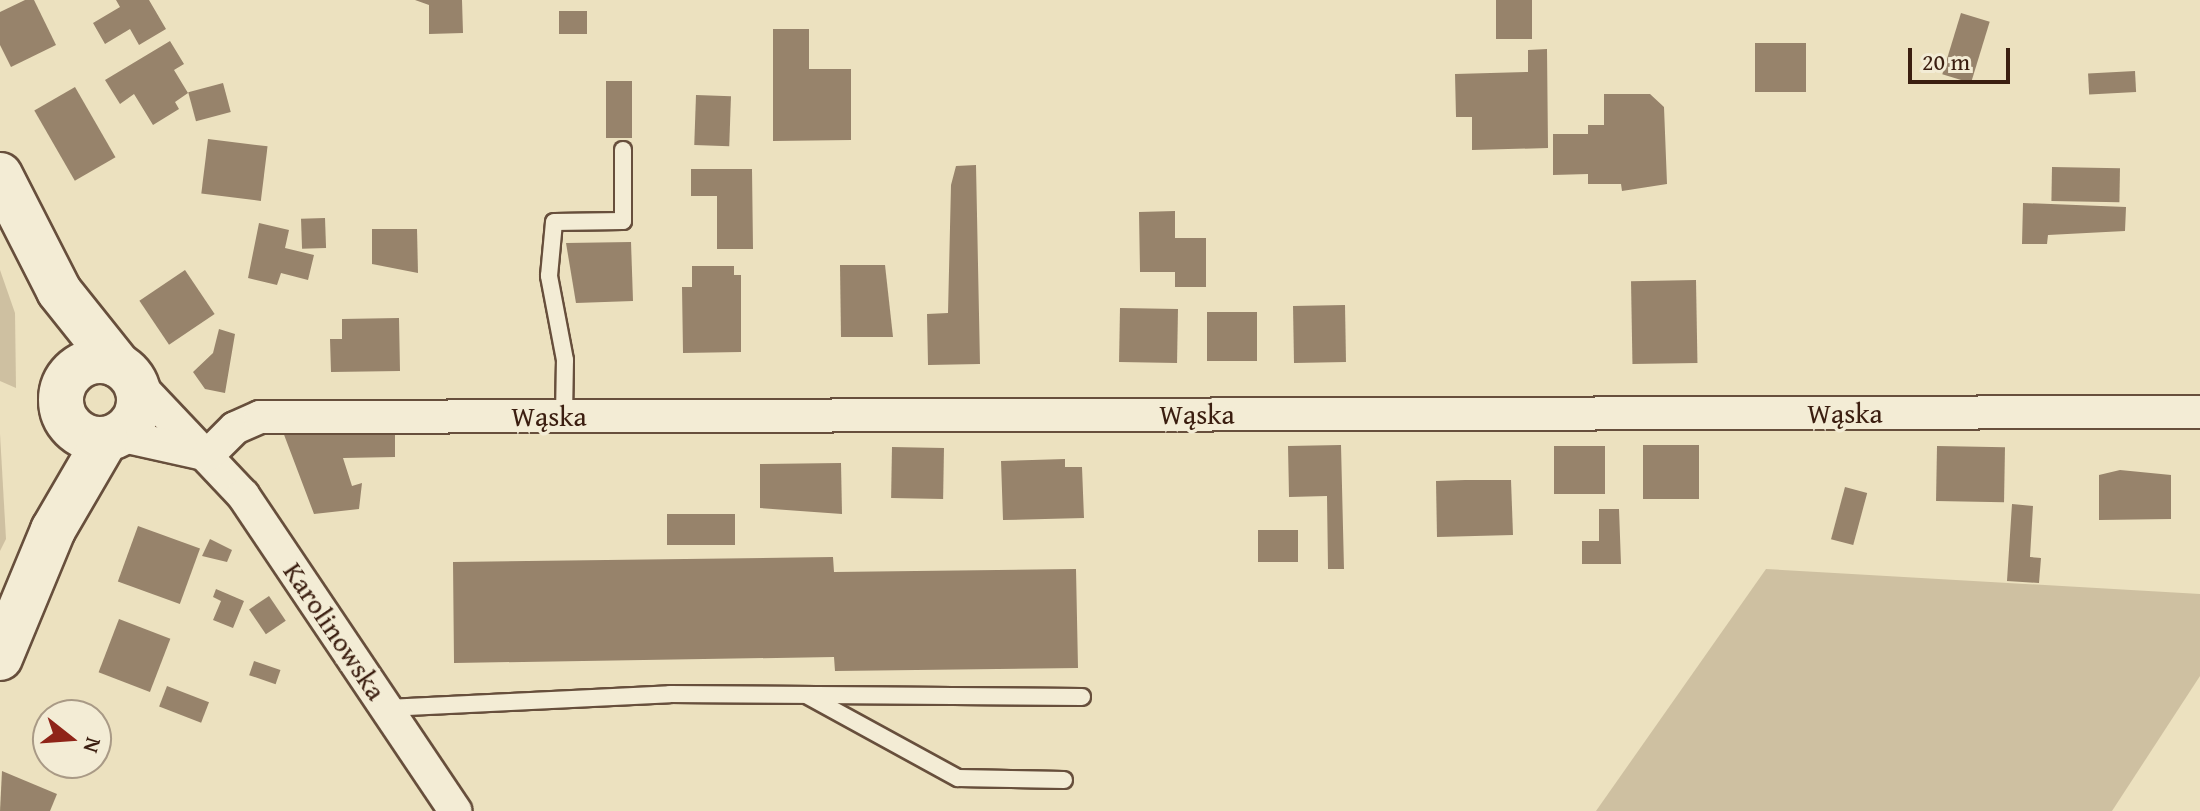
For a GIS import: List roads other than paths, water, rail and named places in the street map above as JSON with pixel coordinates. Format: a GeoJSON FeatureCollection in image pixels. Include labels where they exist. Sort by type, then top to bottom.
{"type":"FeatureCollection","features":[{"type":"Feature","properties":{"kind":"street","name":"Karolinowska"},"geometry":{"type":"LineString","coordinates":[[0,175],[59,291],[127,373],[208,455],[387,708],[455,811]]}},
{"type":"Feature","properties":{"kind":"street","name":"Karolinowska"},"geometry":{"type":"LineString","coordinates":[[53,530],[65,400],[59,291]]}},
{"type":"Feature","properties":{"kind":"street"},"geometry":{"type":"LineString","coordinates":[[0,658],[53,530],[112,437],[136,418],[127,373],[82,365],[65,400],[82,435],[112,437],[208,455]]}},
{"type":"Feature","properties":{"kind":"street","name":"Wąska"},"geometry":{"type":"LineString","coordinates":[[208,455],[235,428],[260,417],[2200,412]]}},
{"type":"Feature","properties":{"kind":"lane"},"geometry":{"type":"LineString","coordinates":[[564,416],[565,360],[549,276],[554,222],[623,221],[623,150]]}},
{"type":"Feature","properties":{"kind":"lane"},"geometry":{"type":"LineString","coordinates":[[387,708],[807,695],[1082,697]]}},
{"type":"Feature","properties":{"kind":"lane"},"geometry":{"type":"LineString","coordinates":[[807,695],[958,778],[1064,780]]}}]}
